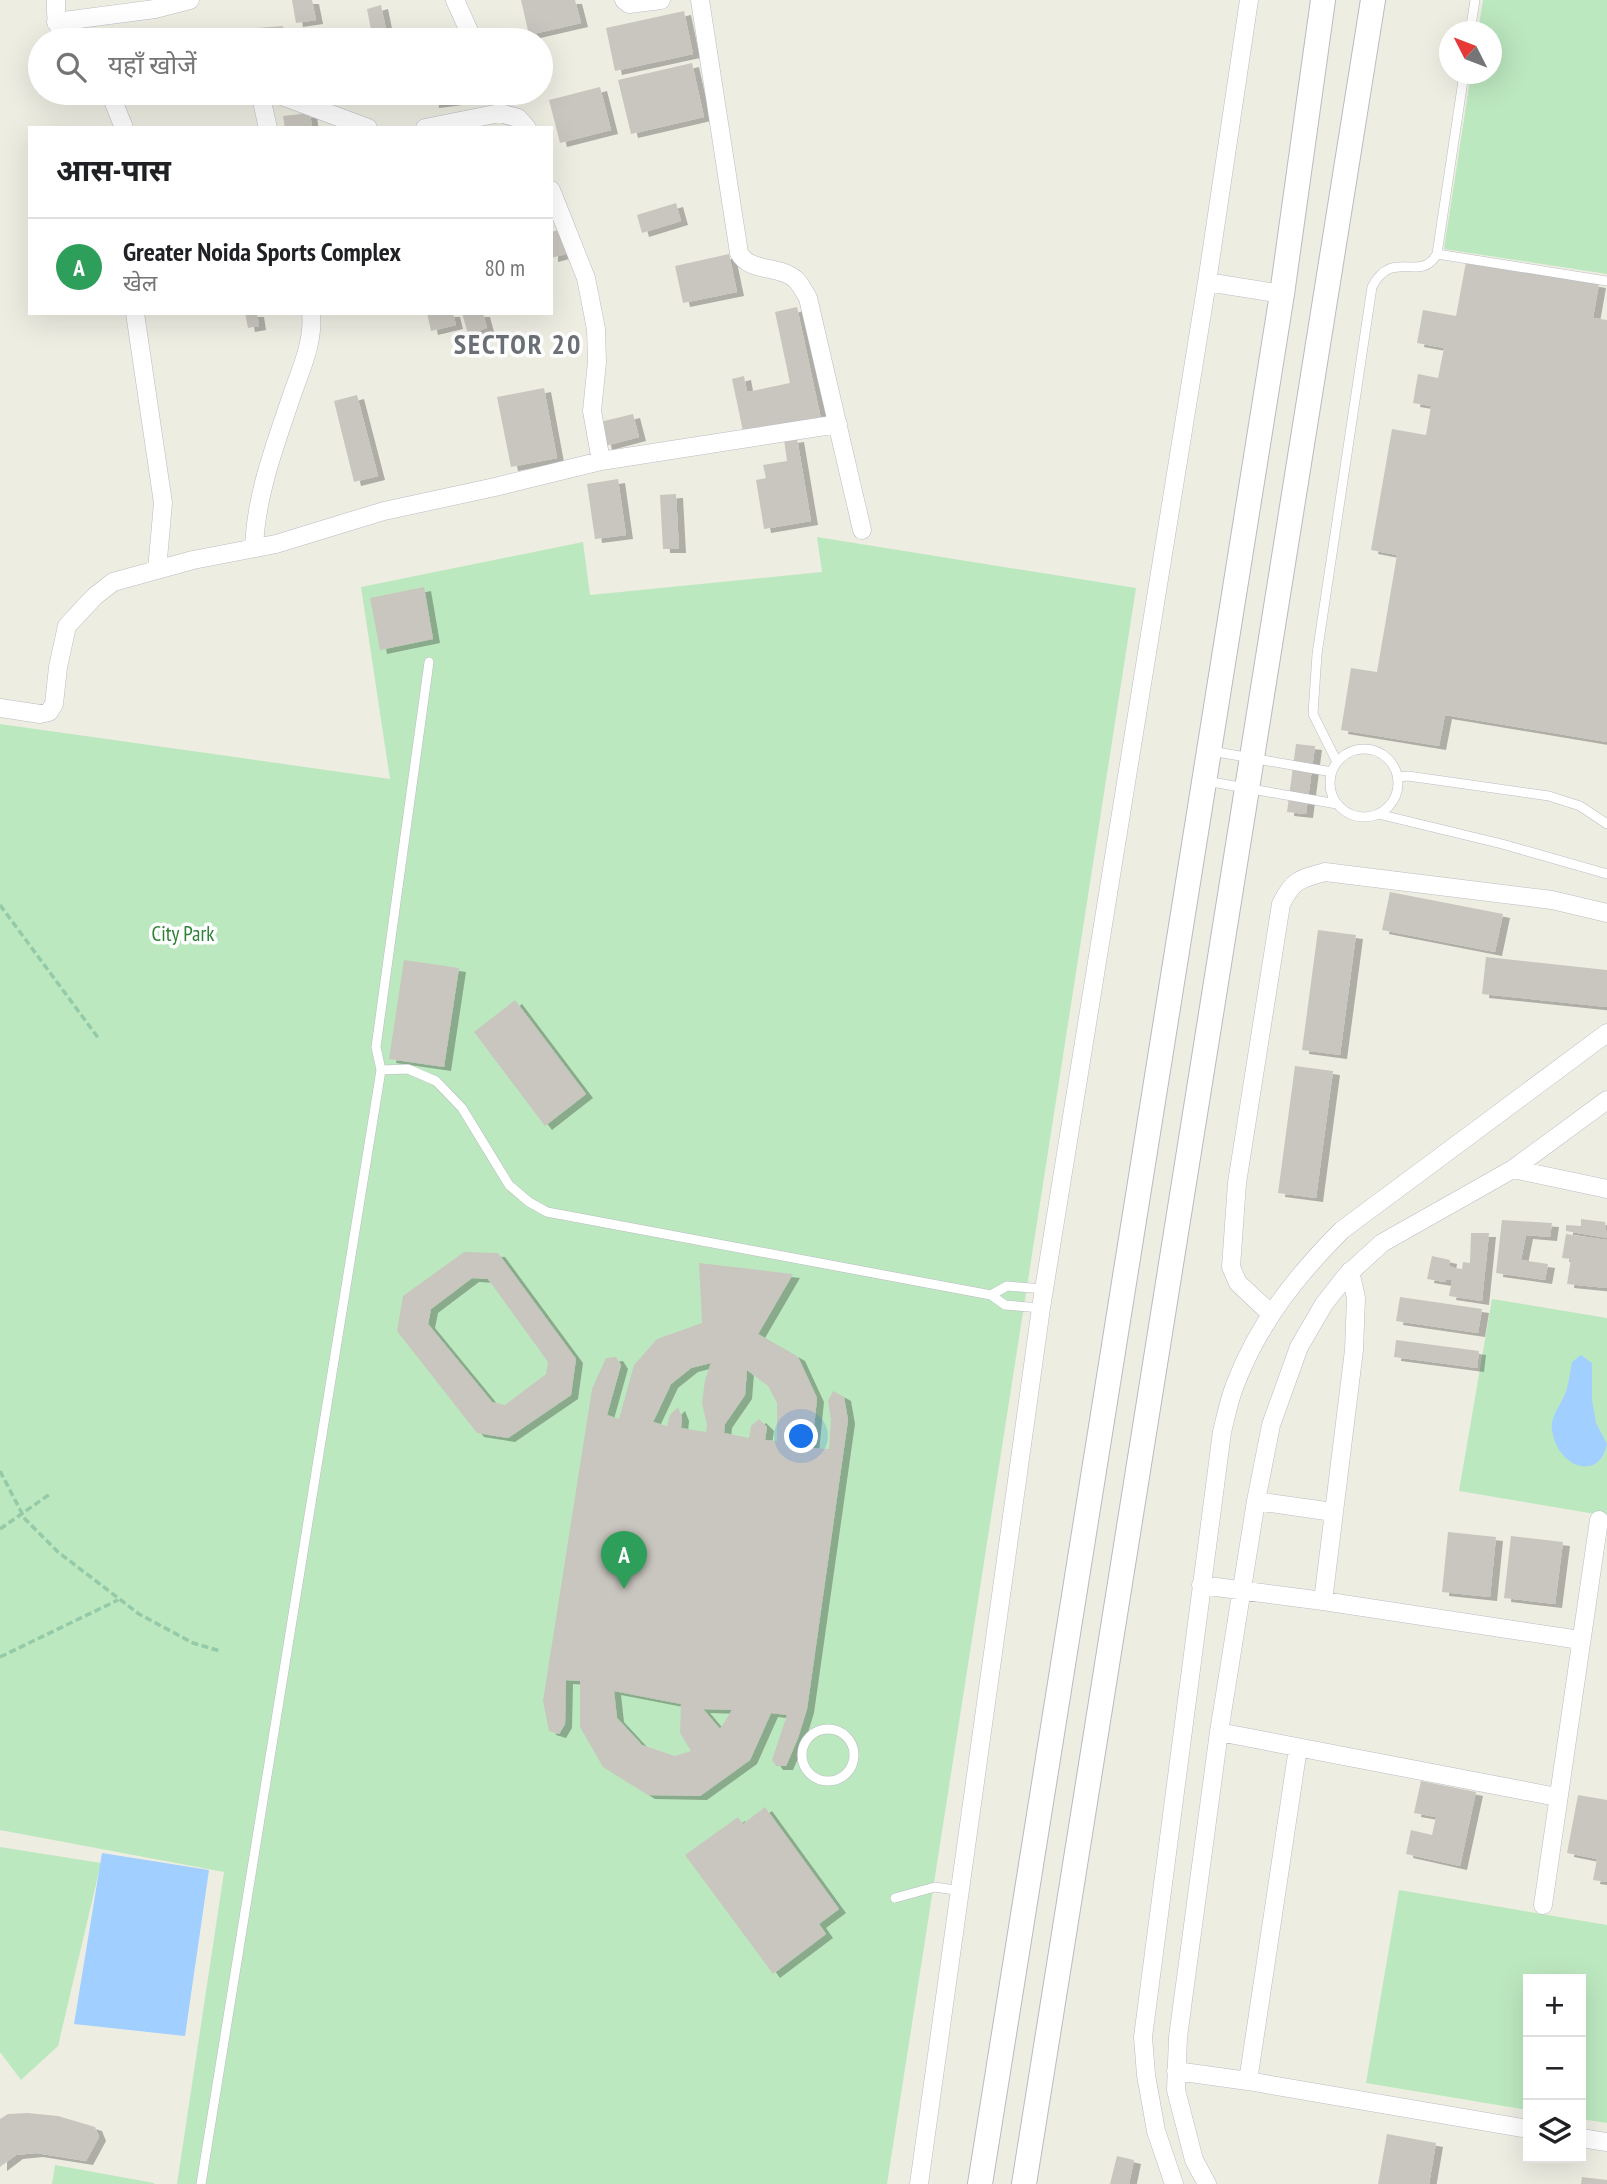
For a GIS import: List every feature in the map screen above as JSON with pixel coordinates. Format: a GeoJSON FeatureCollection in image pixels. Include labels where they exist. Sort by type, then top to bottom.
{"type":"FeatureCollection","features":[{"type":"Feature","properties":{"kind":"street"},"geometry":{"type":"LineString","coordinates":[[56,0],[58,28]]}},
{"type":"Feature","properties":{"kind":"street"},"geometry":{"type":"LineString","coordinates":[[56,22],[155,9],[190,0]]}},
{"type":"Feature","properties":{"kind":"street"},"geometry":{"type":"LineString","coordinates":[[455,0],[468,28]]}},
{"type":"Feature","properties":{"kind":"street"},"geometry":{"type":"LineString","coordinates":[[624,0],[629,4],[661,0]]}},
{"type":"Feature","properties":{"kind":"street"},"geometry":{"type":"LineString","coordinates":[[700,0],[739,253],[749,263],[787,273],[800,284],[808,298],[862,530]]}},
{"type":"Feature","properties":{"kind":"street"},"geometry":{"type":"LineString","coordinates":[[919,2184],[1041,1308],[1207,282],[1249,0]]}},
{"type":"Feature","properties":{"kind":"street"},"geometry":{"type":"LineString","coordinates":[[980,2184],[1282,294],[1322,0]]}},
{"type":"Feature","properties":{"kind":"street"},"geometry":{"type":"LineString","coordinates":[[1024,2184],[1373,0]]}},
{"type":"Feature","properties":{"kind":"street"},"geometry":{"type":"LineString","coordinates":[[115,105],[123,126]]}},
{"type":"Feature","properties":{"kind":"street"},"geometry":{"type":"LineString","coordinates":[[263,105],[268,126]]}},
{"type":"Feature","properties":{"kind":"street"},"geometry":{"type":"LineString","coordinates":[[306,105],[363,126]]}},
{"type":"Feature","properties":{"kind":"street"},"geometry":{"type":"LineString","coordinates":[[435,126],[500,113],[519,118],[525,126]]}},
{"type":"Feature","properties":{"kind":"street"},"geometry":{"type":"LineString","coordinates":[[553,195],[586,278],[596,329],[597,362],[592,411],[601,461]]}},
{"type":"Feature","properties":{"kind":"street"},"geometry":{"type":"LineString","coordinates":[[1207,282],[1282,294]]}},
{"type":"Feature","properties":{"kind":"street"},"geometry":{"type":"LineString","coordinates":[[135,315],[163,503],[157,570]]}},
{"type":"Feature","properties":{"kind":"street"},"geometry":{"type":"LineString","coordinates":[[254,548],[263,480],[310,343],[312,315]]}},
{"type":"Feature","properties":{"kind":"street"},"geometry":{"type":"LineString","coordinates":[[0,708],[40,714],[49,712],[54,704],[58,667],[67,626],[94,597],[113,582],[276,544],[384,511],[601,461],[838,424]]}},
{"type":"Feature","properties":{"kind":"street"},"geometry":{"type":"LineString","coordinates":[[1271,1314],[1238,1283],[1231,1267],[1237,1183],[1281,904],[1288,890],[1298,879],[1325,872],[1552,900],[1607,914]]}},
{"type":"Feature","properties":{"kind":"street"},"geometry":{"type":"LineString","coordinates":[[1174,2184],[1156,2132],[1143,2038],[1222,1432],[1235,1385],[1259,1333],[1271,1314],[1313,1259],[1342,1230],[1607,1033]]}},
{"type":"Feature","properties":{"kind":"street"},"geometry":{"type":"LineString","coordinates":[[1207,2184],[1194,2160],[1176,2090],[1178,2037],[1219,1732],[1256,1501],[1271,1425],[1299,1347],[1324,1304],[1350,1271],[1382,1243],[1513,1169],[1607,1100]]}},
{"type":"Feature","properties":{"kind":"street"},"geometry":{"type":"LineString","coordinates":[[1513,1169],[1607,1189]]}},
{"type":"Feature","properties":{"kind":"street"},"geometry":{"type":"LineString","coordinates":[[1323,1601],[1357,1318],[1350,1271]]}},
{"type":"Feature","properties":{"kind":"street"},"geometry":{"type":"LineString","coordinates":[[1256,1501],[1333,1513]]}},
{"type":"Feature","properties":{"kind":"street"},"geometry":{"type":"LineString","coordinates":[[1543,1905],[1599,1520]]}},
{"type":"Feature","properties":{"kind":"street"},"geometry":{"type":"LineString","coordinates":[[1201,1585],[1580,1640]]}},
{"type":"Feature","properties":{"kind":"street"},"geometry":{"type":"LineString","coordinates":[[1219,1732],[1557,1797]]}},
{"type":"Feature","properties":{"kind":"street"},"geometry":{"type":"LineString","coordinates":[[1248,2081],[1298,1748]]}},
{"type":"Feature","properties":{"kind":"street"},"geometry":{"type":"LineString","coordinates":[[1176,2071],[1523,2128]]}},
{"type":"Feature","properties":{"kind":"street"},"geometry":{"type":"LineString","coordinates":[[1586,2138],[1607,2142]]}},
{"type":"Feature","properties":{"kind":"lane"},"geometry":{"type":"LineString","coordinates":[[1472,21],[1475,0]]}},
{"type":"Feature","properties":{"kind":"lane"},"geometry":{"type":"LineString","coordinates":[[1337,762],[1313,714],[1317,654],[1372,287],[1378,274],[1389,267],[1426,267],[1437,254],[1462,84]]}},
{"type":"Feature","properties":{"kind":"lane"},"geometry":{"type":"LineString","coordinates":[[1437,254],[1607,281]]}},
{"type":"Feature","properties":{"kind":"lane"},"geometry":{"type":"LineString","coordinates":[[201,2184],[381,1070],[376,1047],[429,662]]}},
{"type":"Feature","properties":{"kind":"lane"},"geometry":{"type":"LineString","coordinates":[[1378,814],[1395,799],[1398,789],[1395,766],[1388,758],[1367,749],[1345,754],[1337,762],[1330,783],[1332,795],[1346,812],[1356,816],[1378,814],[1502,844],[1607,874]]}},
{"type":"Feature","properties":{"kind":"lane"},"geometry":{"type":"LineString","coordinates":[[1209,751],[1332,772]]}},
{"type":"Feature","properties":{"kind":"lane"},"geometry":{"type":"LineString","coordinates":[[1398,777],[1408,776],[1549,796],[1580,806],[1607,824]]}},
{"type":"Feature","properties":{"kind":"lane"},"geometry":{"type":"LineString","coordinates":[[1204,781],[1337,804]]}},
{"type":"Feature","properties":{"kind":"lane"},"geometry":{"type":"LineString","coordinates":[[381,1070],[408,1069],[436,1081],[462,1108],[509,1185],[529,1202],[547,1212],[991,1295],[1005,1306],[1041,1308]]}},
{"type":"Feature","properties":{"kind":"lane"},"geometry":{"type":"LineString","coordinates":[[991,1295],[1007,1286],[1044,1289]]}},
{"type":"Feature","properties":{"kind":"lane"},"geometry":{"type":"LineString","coordinates":[[825,1729],[841,1732],[848,1737],[852,1744],[854,1761],[844,1777],[827,1782],[810,1775],[802,1759],[802,1750],[810,1736],[825,1729]]}},
{"type":"Feature","properties":{"kind":"lane"},"geometry":{"type":"LineString","coordinates":[[895,1898],[935,1887],[961,1891]]}},
{"type":"Feature","properties":{"kind":"path"},"geometry":{"type":"LineString","coordinates":[[0,905],[99,1040]]}},
{"type":"Feature","properties":{"kind":"path"},"geometry":{"type":"LineString","coordinates":[[0,1472],[22,1514],[58,1552],[139,1614],[193,1643],[220,1651]]}},
{"type":"Feature","properties":{"kind":"path"},"geometry":{"type":"LineString","coordinates":[[0,1530],[50,1494]]}},
{"type":"Feature","properties":{"kind":"path"},"geometry":{"type":"LineString","coordinates":[[0,1657],[119,1599]]}},
{"type":"Feature","properties":{"kind":"green space"},"geometry":{"type":"Polygon","coordinates":[[[1483,0],[1607,0],[1607,274],[1444,249],[1469,84],[1502,84],[1502,21],[1480,21],[1483,0]]]}},
{"type":"Feature","properties":{"kind":"green space","name":"City Park"},"geometry":{"type":"Polygon","coordinates":[[[817,537],[1136,588],[887,2184],[177,2184],[224,1872],[0,1830],[0,724],[390,779],[361,587],[583,542],[590,595],[822,572],[817,537]]]}},
{"type":"Feature","properties":{"kind":"green space"},"geometry":{"type":"Polygon","coordinates":[[[1492,1299],[1607,1318],[1607,1516],[1459,1491],[1492,1299]]]}},
{"type":"Feature","properties":{"kind":"green space"},"geometry":{"type":"Polygon","coordinates":[[[0,1847],[101,1863],[58,2046],[21,2080],[0,2052],[0,1847]]]}},
{"type":"Feature","properties":{"kind":"green space"},"geometry":{"type":"Polygon","coordinates":[[[1399,1890],[1607,1925],[1607,2123],[1586,2120],[1586,1974],[1523,1974],[1523,2109],[1366,2083],[1399,1890]]]}},
{"type":"Feature","properties":{"kind":"green space"},"geometry":{"type":"Polygon","coordinates":[[[55,2165],[154,2183],[154,2184],[52,2184],[55,2165]]]}},
{"type":"Feature","properties":{"kind":"water"},"geometry":{"type":"Polygon","coordinates":[[[1581,1355],[1592,1363],[1592,1400],[1596,1423],[1607,1444],[1603,1456],[1588,1466],[1570,1461],[1562,1454],[1552,1430],[1554,1416],[1566,1390],[1572,1362],[1581,1355]]]}},
{"type":"Feature","properties":{"kind":"water"},"geometry":{"type":"Polygon","coordinates":[[[102,1853],[209,1870],[185,2036],[74,2024],[102,1853]]]}},
{"type":"Feature","properties":{"kind":"building"},"geometry":{"type":"Polygon","coordinates":[[[292,0],[312,0],[316,20],[296,23],[292,0]]]}},
{"type":"Feature","properties":{"kind":"building"},"geometry":{"type":"Polygon","coordinates":[[[521,0],[575,0],[581,23],[553,29],[527,28],[521,0]]]}},
{"type":"Feature","properties":{"kind":"building"},"geometry":{"type":"Polygon","coordinates":[[[381,5],[386,28],[371,28],[367,9],[381,5]]]}},
{"type":"Feature","properties":{"kind":"building"},"geometry":{"type":"Polygon","coordinates":[[[684,11],[693,54],[615,71],[606,28],[684,11]]]}},
{"type":"Feature","properties":{"kind":"building"},"geometry":{"type":"Polygon","coordinates":[[[692,63],[704,117],[631,134],[618,80],[692,63]]]}},
{"type":"Feature","properties":{"kind":"building"},"geometry":{"type":"Polygon","coordinates":[[[600,87],[611,130],[560,143],[550,105],[553,105],[553,99],[600,87]]]}},
{"type":"Feature","properties":{"kind":"building"},"geometry":{"type":"Polygon","coordinates":[[[310,113],[312,126],[285,126],[283,116],[310,113]]]}},
{"type":"Feature","properties":{"kind":"building"},"geometry":{"type":"Polygon","coordinates":[[[676,203],[681,221],[642,233],[637,215],[676,203]]]}},
{"type":"Feature","properties":{"kind":"building"},"geometry":{"type":"Polygon","coordinates":[[[559,230],[566,254],[553,257],[553,232],[559,230]]]}},
{"type":"Feature","properties":{"kind":"building"},"geometry":{"type":"Polygon","coordinates":[[[729,254],[737,292],[683,303],[675,266],[729,254]]]}},
{"type":"Feature","properties":{"kind":"building"},"geometry":{"type":"Polygon","coordinates":[[[1466,262],[1599,284],[1593,318],[1607,320],[1607,742],[1445,715],[1439,746],[1341,730],[1351,668],[1377,672],[1397,555],[1371,550],[1392,429],[1426,435],[1431,406],[1413,403],[1418,374],[1438,378],[1444,348],[1417,343],[1423,310],[1456,316],[1466,262]]]}},
{"type":"Feature","properties":{"kind":"building"},"geometry":{"type":"Polygon","coordinates":[[[797,307],[821,419],[744,436],[732,379],[744,376],[747,392],[790,383],[775,312],[797,307]]]}},
{"type":"Feature","properties":{"kind":"building"},"geometry":{"type":"Polygon","coordinates":[[[245,315],[257,315],[259,326],[248,328],[245,315]]]}},
{"type":"Feature","properties":{"kind":"building"},"geometry":{"type":"Polygon","coordinates":[[[427,315],[454,315],[456,325],[431,331],[427,315]]]}},
{"type":"Feature","properties":{"kind":"building"},"geometry":{"type":"Polygon","coordinates":[[[463,315],[484,315],[487,328],[468,334],[463,315]]]}},
{"type":"Feature","properties":{"kind":"building"},"geometry":{"type":"Polygon","coordinates":[[[544,388],[557,458],[511,467],[497,397],[544,388]]]}},
{"type":"Feature","properties":{"kind":"building"},"geometry":{"type":"Polygon","coordinates":[[[357,395],[378,476],[354,482],[334,401],[357,395]]]}},
{"type":"Feature","properties":{"kind":"building"},"geometry":{"type":"Polygon","coordinates":[[[633,414],[639,437],[605,446],[600,422],[633,414]]]}},
{"type":"Feature","properties":{"kind":"building"},"geometry":{"type":"Polygon","coordinates":[[[797,438],[811,521],[764,529],[756,480],[766,478],[763,465],[787,461],[784,440],[797,438]]]}},
{"type":"Feature","properties":{"kind":"building"},"geometry":{"type":"Polygon","coordinates":[[[618,479],[626,535],[595,539],[587,484],[618,479]]]}},
{"type":"Feature","properties":{"kind":"building"},"geometry":{"type":"Polygon","coordinates":[[[676,494],[679,549],[663,549],[660,495],[676,494]]]}},
{"type":"Feature","properties":{"kind":"building"},"geometry":{"type":"Polygon","coordinates":[[[424,587],[433,639],[380,650],[370,598],[424,587]]]}},
{"type":"Feature","properties":{"kind":"building"},"geometry":{"type":"Polygon","coordinates":[[[1296,744],[1315,746],[1306,814],[1287,812],[1296,744]]]}},
{"type":"Feature","properties":{"kind":"building"},"geometry":{"type":"Polygon","coordinates":[[[1390,892],[1503,914],[1495,952],[1382,930],[1390,892]]]}},
{"type":"Feature","properties":{"kind":"building"},"geometry":{"type":"Polygon","coordinates":[[[1318,930],[1356,935],[1340,1055],[1302,1050],[1318,930]]]}},
{"type":"Feature","properties":{"kind":"building"},"geometry":{"type":"Polygon","coordinates":[[[1486,957],[1607,970],[1607,1007],[1482,994],[1486,957]]]}},
{"type":"Feature","properties":{"kind":"building"},"geometry":{"type":"Polygon","coordinates":[[[404,960],[459,968],[444,1067],[389,1059],[404,960]]]}},
{"type":"Feature","properties":{"kind":"building"},"geometry":{"type":"Polygon","coordinates":[[[515,1000],[586,1094],[545,1126],[474,1032],[515,1000]]]}},
{"type":"Feature","properties":{"kind":"building"},"geometry":{"type":"Polygon","coordinates":[[[1295,1066],[1333,1071],[1316,1198],[1278,1193],[1295,1066]]]}},
{"type":"Feature","properties":{"kind":"building"},"geometry":{"type":"Polygon","coordinates":[[[1581,1219],[1605,1222],[1607,1238],[1566,1231],[1566,1225],[1581,1226],[1581,1219]]]}},
{"type":"Feature","properties":{"kind":"building"},"geometry":{"type":"Polygon","coordinates":[[[1502,1220],[1552,1223],[1550,1237],[1526,1235],[1521,1260],[1548,1264],[1545,1280],[1496,1273],[1502,1220]]]}},
{"type":"Feature","properties":{"kind":"building"},"geometry":{"type":"Polygon","coordinates":[[[1471,1233],[1489,1233],[1482,1301],[1449,1296],[1452,1280],[1446,1279],[1445,1282],[1427,1279],[1432,1256],[1450,1260],[1449,1266],[1455,1268],[1462,1269],[1463,1262],[1470,1263],[1471,1233]]]}},
{"type":"Feature","properties":{"kind":"building"},"geometry":{"type":"Polygon","coordinates":[[[1566,1234],[1607,1240],[1607,1288],[1567,1284],[1571,1259],[1562,1258],[1566,1234]]]}},
{"type":"Feature","properties":{"kind":"building"},"geometry":{"type":"Polygon","coordinates":[[[464,1252],[498,1253],[576,1359],[571,1395],[508,1438],[477,1433],[397,1331],[403,1296],[464,1252]],[[472,1278],[431,1309],[428,1324],[492,1402],[505,1405],[546,1374],[548,1362],[488,1279],[472,1278]]]}},
{"type":"Feature","properties":{"kind":"building"},"geometry":{"type":"Polygon","coordinates":[[[699,1263],[793,1274],[758,1334],[798,1357],[817,1398],[812,1448],[829,1449],[831,1420],[828,1401],[833,1391],[844,1397],[848,1420],[807,1709],[786,1766],[776,1766],[772,1760],[787,1715],[771,1713],[750,1760],[700,1796],[648,1795],[603,1767],[580,1727],[580,1681],[566,1680],[565,1724],[559,1734],[549,1731],[543,1701],[592,1389],[606,1358],[616,1357],[621,1365],[607,1415],[619,1419],[634,1365],[657,1339],[702,1323],[699,1263]],[[711,1363],[691,1368],[671,1384],[653,1422],[667,1426],[670,1415],[678,1407],[682,1417],[681,1428],[706,1432],[702,1403],[705,1380],[711,1363]],[[747,1370],[745,1395],[725,1424],[724,1433],[749,1438],[751,1426],[759,1419],[767,1427],[765,1440],[777,1441],[777,1403],[768,1386],[747,1370]],[[614,1691],[617,1718],[642,1745],[675,1756],[691,1751],[680,1733],[681,1704],[614,1691]],[[703,1709],[720,1729],[732,1710],[703,1709]]]}},
{"type":"Feature","properties":{"kind":"building"},"geometry":{"type":"Polygon","coordinates":[[[1400,1297],[1482,1309],[1478,1333],[1396,1321],[1400,1297]]]}},
{"type":"Feature","properties":{"kind":"building"},"geometry":{"type":"Polygon","coordinates":[[[1396,1340],[1479,1351],[1477,1368],[1394,1357],[1396,1340]]]}},
{"type":"Feature","properties":{"kind":"building"},"geometry":{"type":"Polygon","coordinates":[[[1448,1532],[1496,1537],[1490,1597],[1442,1592],[1448,1532]]]}},
{"type":"Feature","properties":{"kind":"building"},"geometry":{"type":"Polygon","coordinates":[[[1511,1536],[1563,1542],[1555,1604],[1504,1598],[1511,1536]]]}},
{"type":"Feature","properties":{"kind":"building"},"geometry":{"type":"Polygon","coordinates":[[[1421,1781],[1476,1792],[1460,1866],[1406,1854],[1411,1830],[1432,1835],[1436,1817],[1414,1813],[1421,1781]]]}},
{"type":"Feature","properties":{"kind":"building"},"geometry":{"type":"Polygon","coordinates":[[[1578,1795],[1607,1800],[1607,1882],[1593,1880],[1597,1859],[1567,1853],[1578,1795]]]}},
{"type":"Feature","properties":{"kind":"building"},"geometry":{"type":"Polygon","coordinates":[[[765,1807],[839,1909],[819,1924],[826,1934],[773,1974],[685,1855],[738,1817],[743,1824],[765,1807]]]}},
{"type":"Feature","properties":{"kind":"building"},"geometry":{"type":"Polygon","coordinates":[[[8,2114],[58,2116],[95,2127],[99,2137],[86,2161],[36,2153],[16,2155],[0,2167],[0,2119],[8,2114]]]}},
{"type":"Feature","properties":{"kind":"building"},"geometry":{"type":"Polygon","coordinates":[[[1387,2134],[1436,2143],[1429,2184],[1378,2184],[1387,2134]]]}},
{"type":"Feature","properties":{"kind":"building"},"geometry":{"type":"Polygon","coordinates":[[[1117,2156],[1134,2160],[1129,2184],[1110,2184],[1117,2156]]]}},
{"type":"Feature","properties":{"kind":"building"},"geometry":{"type":"Polygon","coordinates":[[[1582,2177],[1607,2180],[1607,2184],[1581,2184],[1582,2177]]]}},
{"type":"Feature","properties":{"kind":"place","name":"Greater Noida Sports Complex"},"geometry":{"type":"Point","coordinates":[624,1589]}},
{"type":"Feature","properties":{"kind":"district","name":"SECTOR 20"},"geometry":{"type":"Point","coordinates":[518,343]}}]}
